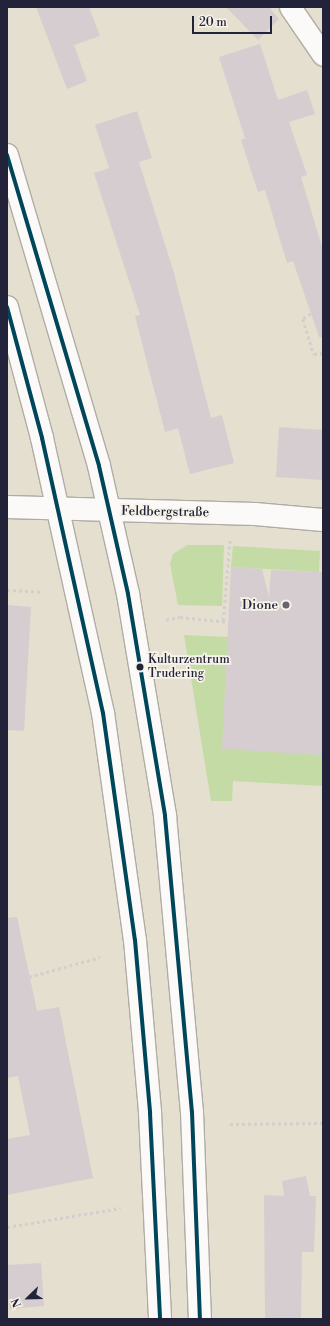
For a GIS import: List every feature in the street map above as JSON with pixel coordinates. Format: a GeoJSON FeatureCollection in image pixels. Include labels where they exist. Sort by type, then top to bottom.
{"type":"FeatureCollection","features":[{"type":"Feature","properties":{"kind":"main road"},"geometry":{"type":"LineString","coordinates":[[7,155],[97,458],[128,594],[165,816],[192,1112],[200,1319]]}},
{"type":"Feature","properties":{"kind":"main road"},"geometry":{"type":"LineString","coordinates":[[7,307],[59,509],[103,713],[135,940],[150,1113],[160,1319]]}},
{"type":"Feature","properties":{"kind":"main road","name":"Feldbergstraße"},"geometry":{"type":"LineString","coordinates":[[7,507],[255,514],[323,520]]}},
{"type":"Feature","properties":{"kind":"street"},"geometry":{"type":"LineString","coordinates":[[290,7],[323,55]]}},
{"type":"Feature","properties":{"kind":"path"},"geometry":{"type":"LineString","coordinates":[[311,314],[303,319],[314,354],[323,353]]}},
{"type":"Feature","properties":{"kind":"path"},"geometry":{"type":"LineString","coordinates":[[223,621],[230,536]]}},
{"type":"Feature","properties":{"kind":"path"},"geometry":{"type":"LineString","coordinates":[[7,590],[41,592]]}},
{"type":"Feature","properties":{"kind":"path"},"geometry":{"type":"LineString","coordinates":[[166,620],[180,617],[229,622]]}},
{"type":"Feature","properties":{"kind":"path"},"geometry":{"type":"LineString","coordinates":[[29,977],[100,957]]}},
{"type":"Feature","properties":{"kind":"path"},"geometry":{"type":"LineString","coordinates":[[230,1124],[323,1123]]}},
{"type":"Feature","properties":{"kind":"path"},"geometry":{"type":"LineString","coordinates":[[7,1227],[120,1208]]}},
{"type":"Feature","properties":{"kind":"green space"},"geometry":{"type":"Polygon","coordinates":[[[187,545],[224,545],[222,606],[178,605],[170,564],[173,554],[187,545]]]}},
{"type":"Feature","properties":{"kind":"green space"},"geometry":{"type":"Polygon","coordinates":[[[233,546],[320,551],[319,572],[231,567],[233,546]]]}},
{"type":"Feature","properties":{"kind":"green space"},"geometry":{"type":"Polygon","coordinates":[[[184,635],[228,637],[323,755],[323,786],[233,781],[232,801],[211,801],[184,635]]]}},
{"type":"Feature","properties":{"kind":"building"},"geometry":{"type":"Polygon","coordinates":[[[36,7],[89,7],[100,36],[74,45],[87,81],[67,89],[36,7]]]}},
{"type":"Feature","properties":{"kind":"building"},"geometry":{"type":"Polygon","coordinates":[[[226,7],[269,7],[279,19],[258,40],[226,7]]]}},
{"type":"Feature","properties":{"kind":"building"},"geometry":{"type":"Polygon","coordinates":[[[260,44],[278,100],[307,90],[315,114],[289,122],[307,175],[301,177],[323,250],[323,337],[319,337],[293,261],[287,263],[265,190],[258,192],[241,140],[245,138],[219,57],[260,44]]]}},
{"type":"Feature","properties":{"kind":"building"},"geometry":{"type":"Polygon","coordinates":[[[137,111],[152,158],[139,162],[174,273],[211,418],[222,415],[234,463],[190,474],[178,428],[165,432],[135,316],[140,315],[94,173],[109,168],[95,125],[137,111]]]}},
{"type":"Feature","properties":{"kind":"building"},"geometry":{"type":"Polygon","coordinates":[[[279,427],[323,430],[323,480],[276,477],[279,427]]]}},
{"type":"Feature","properties":{"kind":"building","name":"Kulturzentrum Trudering"},"geometry":{"type":"Polygon","coordinates":[[[231,567],[262,569],[269,597],[271,570],[323,572],[323,755],[222,749],[231,567]]]}},
{"type":"Feature","properties":{"kind":"building"},"geometry":{"type":"Polygon","coordinates":[[[7,605],[31,607],[24,731],[7,730],[7,605]]]}},
{"type":"Feature","properties":{"kind":"building"},"geometry":{"type":"Polygon","coordinates":[[[17,917],[37,1011],[59,1007],[93,1178],[7,1195],[7,1139],[30,1135],[18,1076],[7,1078],[7,918],[17,917]]]}},
{"type":"Feature","properties":{"kind":"building"},"geometry":{"type":"Polygon","coordinates":[[[306,1176],[310,1196],[316,1196],[314,1252],[302,1252],[301,1319],[265,1319],[264,1195],[284,1196],[282,1181],[306,1176]]]}},
{"type":"Feature","properties":{"kind":"building"},"geometry":{"type":"Polygon","coordinates":[[[41,1263],[44,1306],[10,1309],[7,1293],[7,1265],[41,1263]]]}},
{"type":"Feature","properties":{"kind":"transit line"},"geometry":{"type":"LineString","coordinates":[[7,155],[99,466],[128,594],[165,816],[192,1112],[200,1319]]}},
{"type":"Feature","properties":{"kind":"transit line"},"geometry":{"type":"LineString","coordinates":[[7,307],[42,438],[103,713],[135,940],[150,1113],[160,1319]]}},
{"type":"Feature","properties":{"kind":"place","name":"Dione"},"geometry":{"type":"Point","coordinates":[286,605]}},
{"type":"Feature","properties":{"kind":"place","name":"Kulturzentrum Trudering"},"geometry":{"type":"Point","coordinates":[140,667]}}]}
